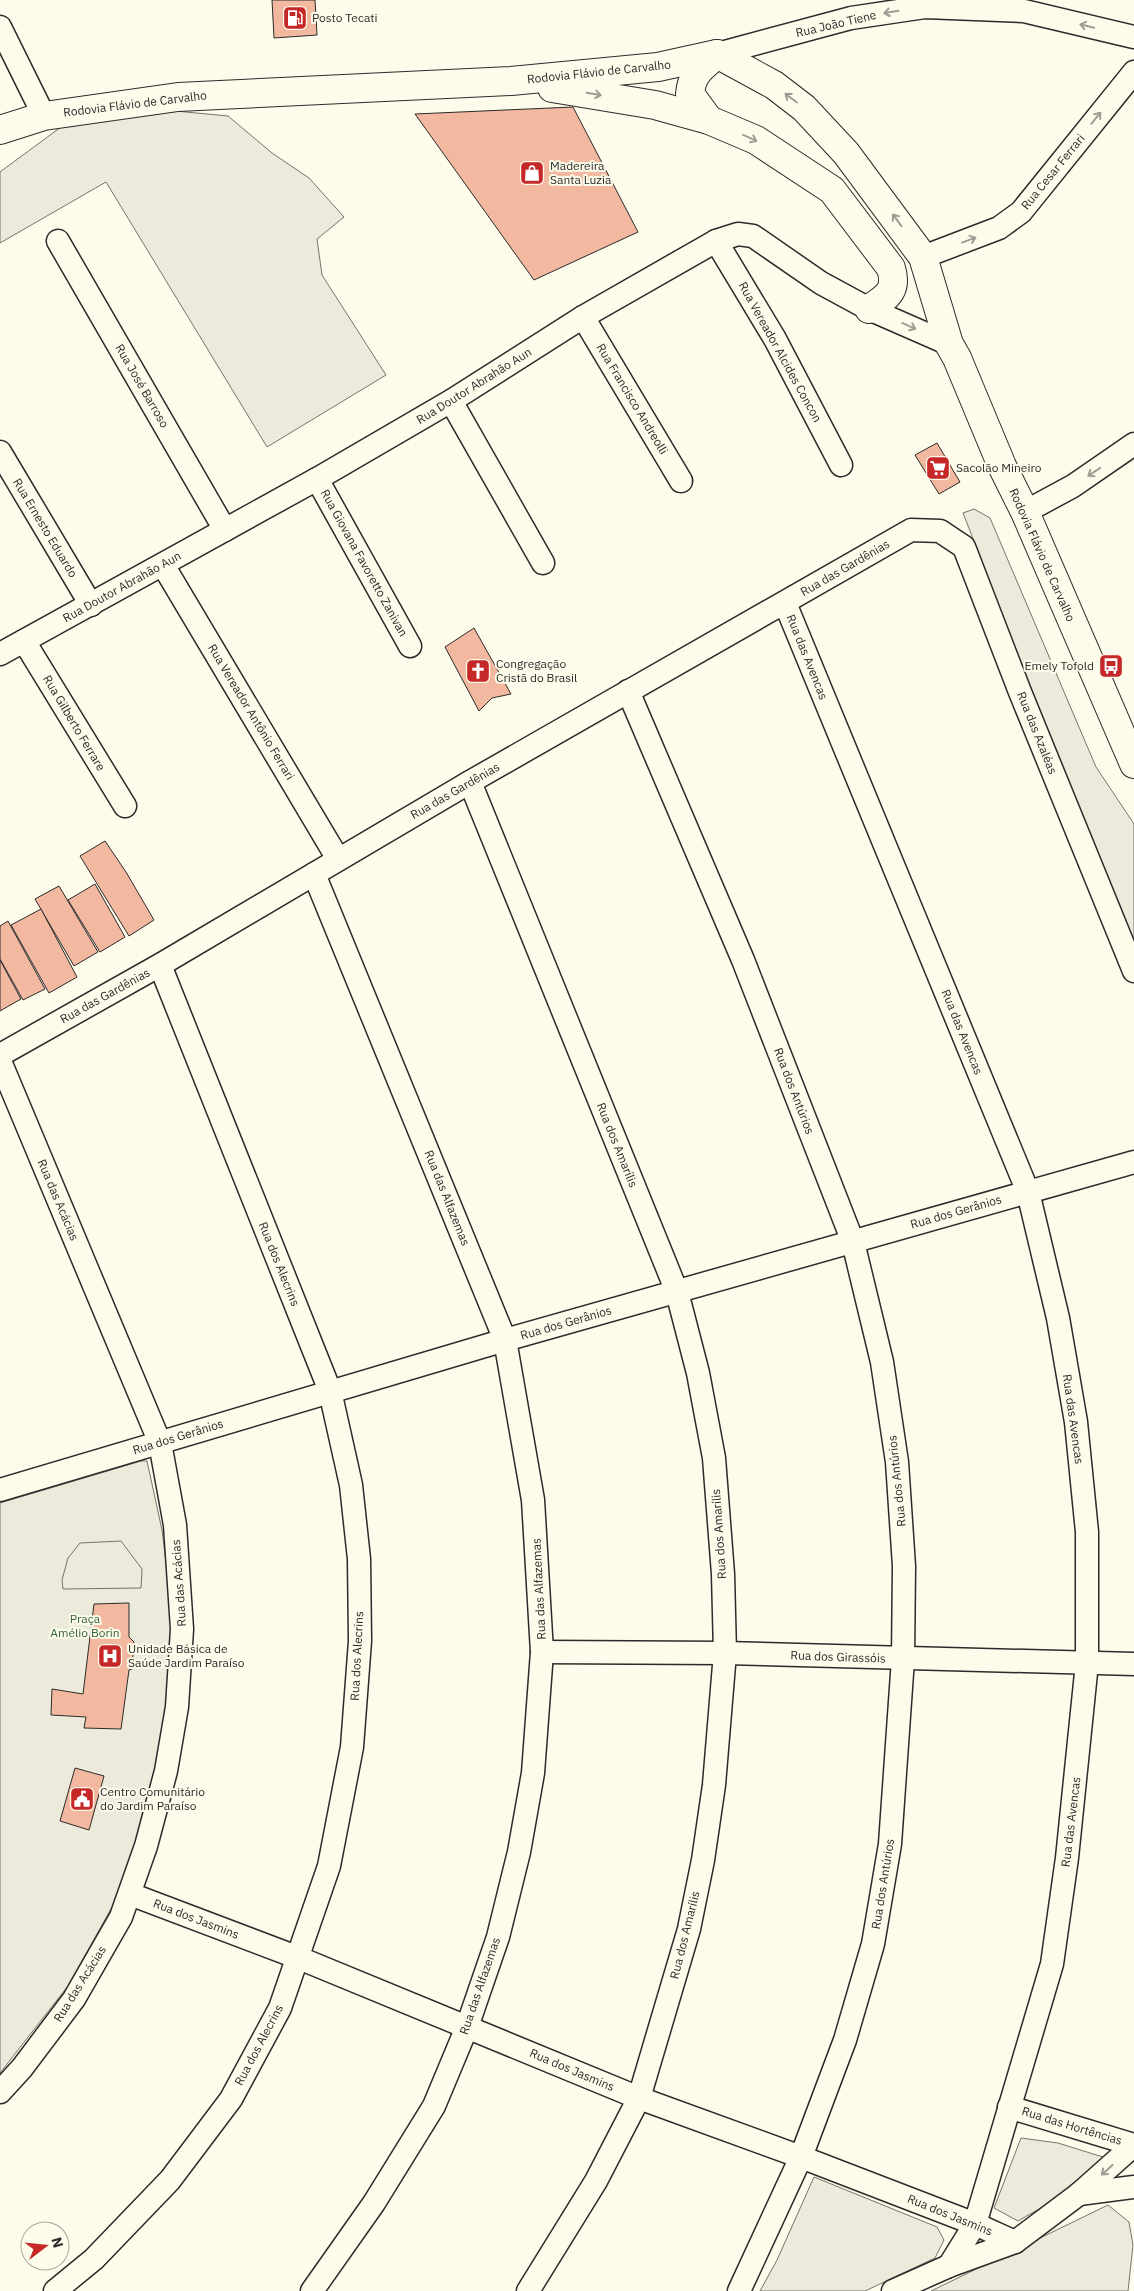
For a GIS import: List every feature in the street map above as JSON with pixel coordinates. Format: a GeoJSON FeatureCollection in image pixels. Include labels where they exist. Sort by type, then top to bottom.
{"type":"FeatureCollection","features":[{"type":"Feature","properties":{"kind":"main road","name":"Rodovia Flávio de Carvalho"},"geometry":{"type":"LineString","coordinates":[[0,130],[44,116],[178,97],[511,81],[658,67],[717,54],[774,86],[804,108],[846,153],[911,260],[957,358],[1002,466],[1025,512],[1134,764]]}},
{"type":"Feature","properties":{"kind":"main road"},"geometry":{"type":"LineString","coordinates":[[709,120],[690,94],[691,83],[694,74],[717,54]]}},
{"type":"Feature","properties":{"kind":"main road"},"geometry":{"type":"LineString","coordinates":[[511,81],[655,105],[709,120],[756,140],[832,190],[873,229],[911,260]]}},
{"type":"Feature","properties":{"kind":"main road"},"geometry":{"type":"LineString","coordinates":[[832,190],[891,268],[894,284],[890,292],[869,309]]}},
{"type":"Feature","properties":{"kind":"street","name":"Rua João Tiene"},"geometry":{"type":"LineString","coordinates":[[717,54],[851,18],[925,7],[1024,11],[1134,37]]}},
{"type":"Feature","properties":{"kind":"street"},"geometry":{"type":"LineString","coordinates":[[0,28],[44,116]]}},
{"type":"Feature","properties":{"kind":"street","name":"Rua Cesar Ferrari"},"geometry":{"type":"LineString","coordinates":[[911,260],[999,228],[1020,212],[1134,72]]}},
{"type":"Feature","properties":{"kind":"street","name":"Rua Doutor Abrahão Aun"},"geometry":{"type":"LineString","coordinates":[[0,654],[317,479],[451,401],[583,317],[716,241],[738,234],[753,236],[821,283],[869,309],[949,344]]}},
{"type":"Feature","properties":{"kind":"street","name":"Rua Vereador Alcides Concon"},"geometry":{"type":"LineString","coordinates":[[716,241],[775,339],[841,465]]}},
{"type":"Feature","properties":{"kind":"street","name":"Rua José Barroso"},"geometry":{"type":"LineString","coordinates":[[58,242],[225,530]]}},
{"type":"Feature","properties":{"kind":"street","name":"Rua Francisco Andreolli"},"geometry":{"type":"LineString","coordinates":[[583,317],[681,481]]}},
{"type":"Feature","properties":{"kind":"street"},"geometry":{"type":"LineString","coordinates":[[451,401],[543,563]]}},
{"type":"Feature","properties":{"kind":"street"},"geometry":{"type":"LineString","coordinates":[[1025,512],[1073,486],[1134,444]]}},
{"type":"Feature","properties":{"kind":"street","name":"Rua Ernesto Eduardo"},"geometry":{"type":"LineString","coordinates":[[0,452],[91,605]]}},
{"type":"Feature","properties":{"kind":"street","name":"Rua Giovana Favoretto Zanivan"},"geometry":{"type":"LineString","coordinates":[[317,479],[410,646]]}},
{"type":"Feature","properties":{"kind":"street","name":"Rua das Gardênias"},"geometry":{"type":"LineString","coordinates":[[0,1055],[160,965],[470,782],[911,530]]}},
{"type":"Feature","properties":{"kind":"street","name":"Rua das Azaléas"},"geometry":{"type":"LineString","coordinates":[[911,530],[940,531],[964,547],[1020,692],[1134,972]]}},
{"type":"Feature","properties":{"kind":"street","name":"Rua Vereador Antônio Ferrari"},"geometry":{"type":"LineString","coordinates":[[163,565],[338,859]]}},
{"type":"Feature","properties":{"kind":"street","name":"Rua das Avencas"},"geometry":{"type":"LineString","coordinates":[[785,603],[1028,1192],[1058,1318],[1076,1422],[1087,1532],[1086,1664],[1070,1830],[1052,1964],[975,2224],[949,2266]]}},
{"type":"Feature","properties":{"kind":"street","name":"Rua Gilberto Ferrare"},"geometry":{"type":"LineString","coordinates":[[24,641],[125,806]]}},
{"type":"Feature","properties":{"kind":"street","name":"Rua dos Antúrios"},"geometry":{"type":"LineString","coordinates":[[628,691],[743,960],[854,1242],[882,1362],[897,1462],[904,1566],[904,1660],[890,1844],[873,1944],[844,2040],[802,2157],[739,2291]]}},
{"type":"Feature","properties":{"kind":"street","name":"Rua dos Amarílis"},"geometry":{"type":"LineString","coordinates":[[470,782],[677,1292],[698,1373],[714,1458],[723,1574],[725,1653],[714,1785],[703,1860],[689,1929],[639,2098],[596,2181],[528,2291]]}},
{"type":"Feature","properties":{"kind":"street","name":"Rua das Alfazemas"},"geometry":{"type":"LineString","coordinates":[[312,2291],[374,2203],[434,2106],[467,2027],[498,1937],[519,1852],[533,1773],[542,1652],[533,1500],[505,1340],[314,874]]}},
{"type":"Feature","properties":{"kind":"street","name":"Rua dos Alecrins"},"geometry":{"type":"LineString","coordinates":[[55,2291],[94,2259],[170,2180],[231,2099],[280,2008],[299,1958],[329,1866],[352,1746],[360,1640],[359,1558],[351,1485],[330,1391],[160,965]]}},
{"type":"Feature","properties":{"kind":"street","name":"Rua das Acácias"},"geometry":{"type":"LineString","coordinates":[[0,1061],[160,1443],[175,1525],[182,1629],[177,1707],[166,1771],[152,1827],[121,1917],[74,1999],[22,2068],[0,2092]]}},
{"type":"Feature","properties":{"kind":"street","name":"Rua dos Gerânios"},"geometry":{"type":"LineString","coordinates":[[0,1490],[505,1340],[1134,1162]]}},
{"type":"Feature","properties":{"kind":"street","name":"Rua dos Girassóis"},"geometry":{"type":"LineString","coordinates":[[542,1652],[725,1653],[904,1660],[1134,1664]]}},
{"type":"Feature","properties":{"kind":"street","name":"Rua dos Jasmins"},"geometry":{"type":"LineString","coordinates":[[130,1894],[299,1958],[639,2098],[802,2157],[975,2224],[1015,2242]]}},
{"type":"Feature","properties":{"kind":"street","name":"Rua das Hortências"},"geometry":{"type":"LineString","coordinates":[[1009,2108],[1134,2145]]}},
{"type":"Feature","properties":{"kind":"street"},"geometry":{"type":"LineString","coordinates":[[893,2291],[949,2266],[1015,2242],[1079,2194],[1134,2145]]}},
{"type":"Feature","properties":{"kind":"street"},"geometry":{"type":"LineString","coordinates":[[1079,2194],[1134,2187]]}},
{"type":"Feature","properties":{"kind":"green space"},"geometry":{"type":"Polygon","coordinates":[[[165,110],[228,116],[272,153],[309,178],[344,217],[317,239],[322,275],[386,375],[267,447],[106,182],[0,243],[0,172],[61,127],[165,110]]]}},
{"type":"Feature","properties":{"kind":"green space"},"geometry":{"type":"Polygon","coordinates":[[[974,509],[990,518],[1096,767],[1134,824],[1134,946],[1090,839],[963,513],[974,509]]]}},
{"type":"Feature","properties":{"kind":"green space","name":"Praça Amélio Borin"},"geometry":{"type":"Polygon","coordinates":[[[141,1461],[147,1461],[162,1530],[171,1602],[172,1670],[146,1846],[68,1986],[0,2073],[0,1503],[141,1461]]]}},
{"type":"Feature","properties":{"kind":"green space"},"geometry":{"type":"Polygon","coordinates":[[[1021,2138],[1058,2143],[1106,2158],[1100,2174],[1018,2221],[994,2208],[1021,2138]]]}},
{"type":"Feature","properties":{"kind":"green space"},"geometry":{"type":"Polygon","coordinates":[[[814,2177],[937,2227],[944,2240],[935,2258],[865,2291],[760,2291],[777,2260],[814,2177]]]}},
{"type":"Feature","properties":{"kind":"green space"},"geometry":{"type":"Polygon","coordinates":[[[1108,2205],[1129,2222],[1133,2245],[1128,2291],[931,2291],[1108,2205]]]}},
{"type":"Feature","properties":{"kind":"shaded area"},"geometry":{"type":"Polygon","coordinates":[[[121,1541],[142,1569],[141,1588],[63,1589],[62,1580],[68,1558],[80,1543],[121,1541]]]}},
{"type":"Feature","properties":{"kind":"building","name":"Posto Tecati"},"geometry":{"type":"Polygon","coordinates":[[[272,0],[315,0],[317,35],[274,38],[272,0]]]}},
{"type":"Feature","properties":{"kind":"building","name":"Madereira Santa Luzia"},"geometry":{"type":"Polygon","coordinates":[[[573,107],[638,232],[534,280],[415,114],[573,107]]]}},
{"type":"Feature","properties":{"kind":"building","name":"Sacolão Mineiro"},"geometry":{"type":"Polygon","coordinates":[[[937,443],[960,482],[939,494],[915,455],[937,443]]]}},
{"type":"Feature","properties":{"kind":"building","name":"Congregação Cristã do Brasil"},"geometry":{"type":"Polygon","coordinates":[[[474,628],[511,694],[492,698],[479,711],[445,647],[474,628]]]}},
{"type":"Feature","properties":{"kind":"building"},"geometry":{"type":"Polygon","coordinates":[[[105,841],[126,872],[154,920],[129,936],[80,856],[105,841]]]}},
{"type":"Feature","properties":{"kind":"building"},"geometry":{"type":"Polygon","coordinates":[[[95,884],[125,937],[100,952],[68,900],[95,884]]]}},
{"type":"Feature","properties":{"kind":"building"},"geometry":{"type":"Polygon","coordinates":[[[59,886],[98,952],[74,966],[35,899],[59,886]]]}},
{"type":"Feature","properties":{"kind":"building"},"geometry":{"type":"Polygon","coordinates":[[[41,909],[77,977],[49,993],[11,925],[41,909]]]}},
{"type":"Feature","properties":{"kind":"building"},"geometry":{"type":"Polygon","coordinates":[[[8,921],[45,989],[23,1000],[0,959],[0,926],[8,921]]]}},
{"type":"Feature","properties":{"kind":"building"},"geometry":{"type":"Polygon","coordinates":[[[0,960],[21,999],[0,1011],[0,960]]]}},
{"type":"Feature","properties":{"kind":"building","name":"Unidade Básica de Saúde Jardim Paraíso"},"geometry":{"type":"Polygon","coordinates":[[[129,1603],[129,1637],[134,1642],[132,1669],[129,1670],[121,1729],[84,1728],[86,1717],[51,1715],[52,1689],[83,1694],[94,1604],[129,1603]]]}},
{"type":"Feature","properties":{"kind":"building","name":"Centro Comunitário do Jardim Paraíso"},"geometry":{"type":"Polygon","coordinates":[[[75,1768],[104,1776],[89,1830],[60,1821],[75,1768]]]}},
{"type":"Feature","properties":{"kind":"place","name":"Posto Tecati"},"geometry":{"type":"Point","coordinates":[295,18]}},
{"type":"Feature","properties":{"kind":"place","name":"Madereira Santa Luzia"},"geometry":{"type":"Point","coordinates":[532,173]}},
{"type":"Feature","properties":{"kind":"place","name":"Sacolão Mineiro"},"geometry":{"type":"Point","coordinates":[938,468]}},
{"type":"Feature","properties":{"kind":"place","name":"Emely Tofold"},"geometry":{"type":"Point","coordinates":[1111,666]}},
{"type":"Feature","properties":{"kind":"place","name":"Congregação Cristã do Brasil"},"geometry":{"type":"Point","coordinates":[478,671]}},
{"type":"Feature","properties":{"kind":"place","name":"Unidade Básica de Saúde Jardim Paraíso"},"geometry":{"type":"Point","coordinates":[110,1656]}},
{"type":"Feature","properties":{"kind":"place","name":"Centro Comunitário do Jardim Paraíso"},"geometry":{"type":"Point","coordinates":[82,1799]}}]}
